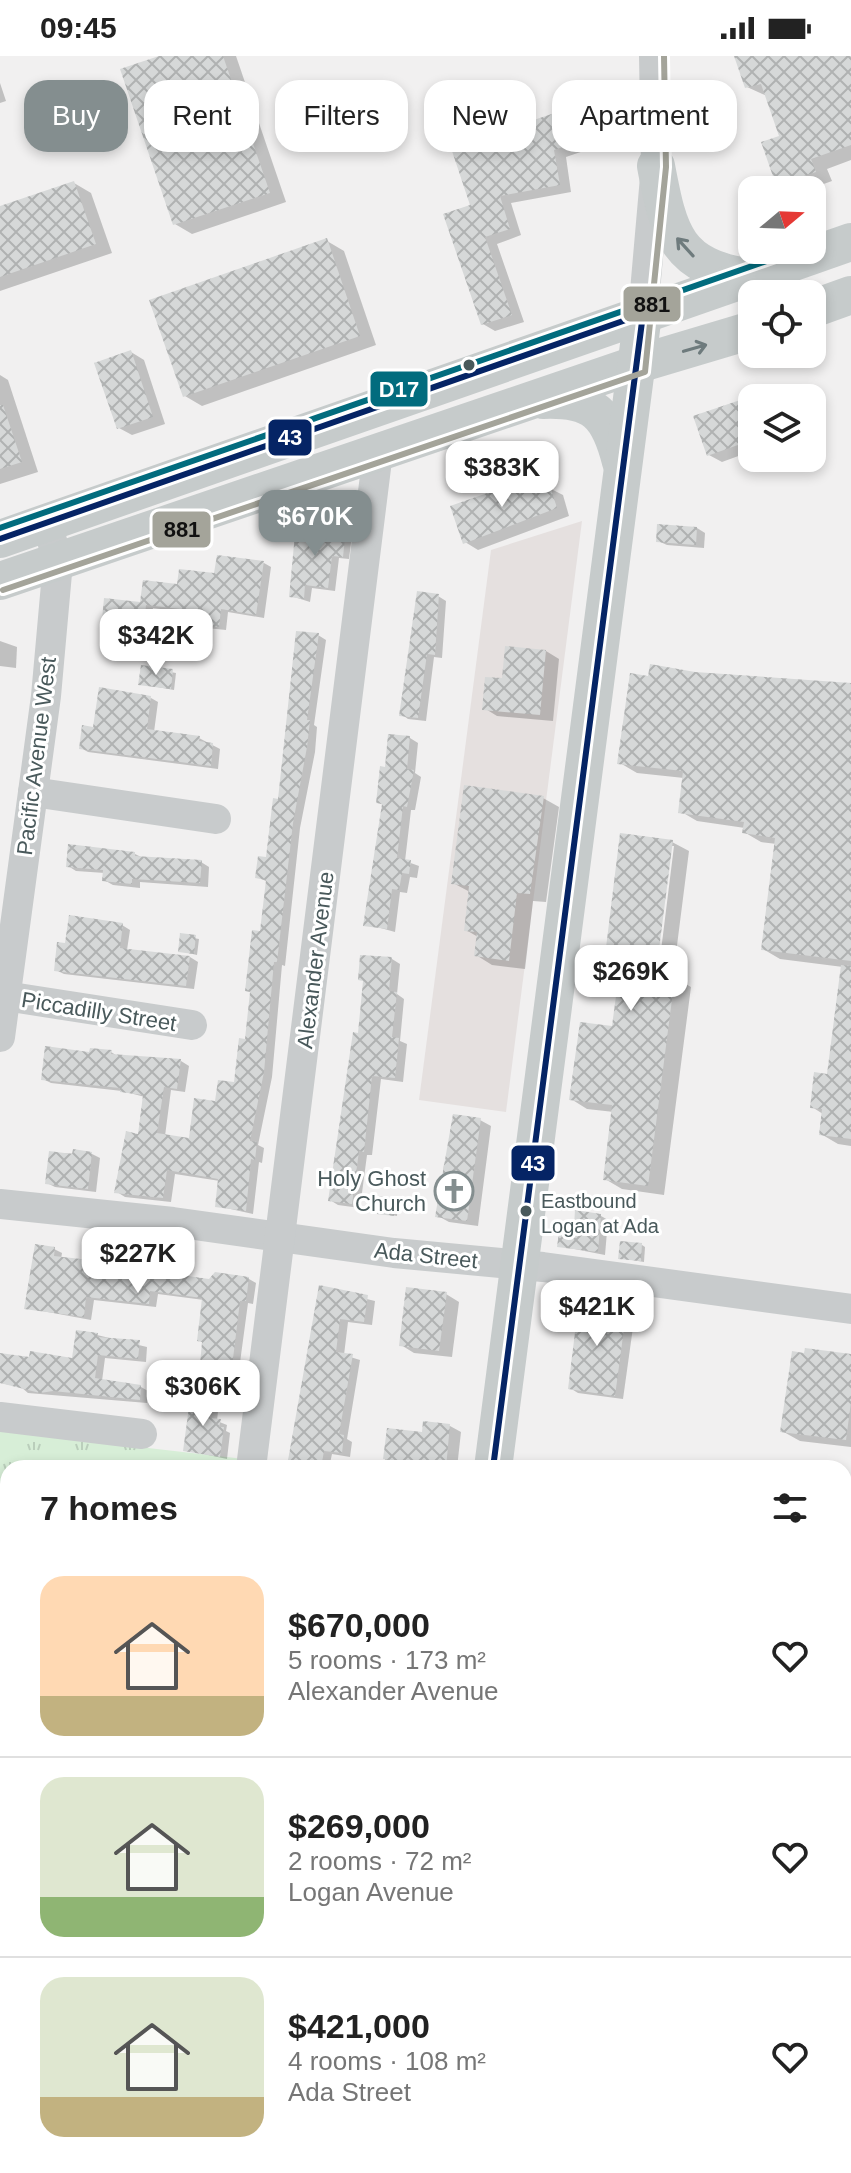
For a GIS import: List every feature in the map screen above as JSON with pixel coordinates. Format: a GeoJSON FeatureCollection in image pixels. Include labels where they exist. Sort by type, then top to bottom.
{"type":"FeatureCollection","features":[{"type":"Feature","properties":{"kind":"main road"},"geometry":{"type":"LineString","coordinates":[[656,166],[671,231],[686,250],[705,268],[752,278]]}},
{"type":"Feature","properties":{"kind":"main road"},"geometry":{"type":"LineString","coordinates":[[0,539],[851,242]]}},
{"type":"Feature","properties":{"kind":"main road"},"geometry":{"type":"LineString","coordinates":[[826,304],[851,295]]}},
{"type":"Feature","properties":{"kind":"main road"},"geometry":{"type":"LineString","coordinates":[[494,1460],[643,314]]}},
{"type":"Feature","properties":{"kind":"main road"},"geometry":{"type":"LineString","coordinates":[[0,581],[638,364],[738,334]]}},
{"type":"Feature","properties":{"kind":"main road"},"geometry":{"type":"LineString","coordinates":[[529,401],[573,399],[593,408],[615,436],[622,463]]}},
{"type":"Feature","properties":{"kind":"street"},"geometry":{"type":"LineString","coordinates":[[643,314],[656,166],[654,56]]}},
{"type":"Feature","properties":{"kind":"street","name":"Alexander Avenue"},"geometry":{"type":"LineString","coordinates":[[252,1460],[378,452]]}},
{"type":"Feature","properties":{"kind":"street","name":"Pacific Avenue West"},"geometry":{"type":"LineString","coordinates":[[0,1037],[33,792],[58,562],[47,523]]}},
{"type":"Feature","properties":{"kind":"street"},"geometry":{"type":"LineString","coordinates":[[33,792],[216,819]]}},
{"type":"Feature","properties":{"kind":"street","name":"Piccadilly Street"},"geometry":{"type":"LineString","coordinates":[[5,996],[192,1025]]}},
{"type":"Feature","properties":{"kind":"street","name":"Ada Street"},"geometry":{"type":"LineString","coordinates":[[0,1204],[519,1265],[851,1309]]}},
{"type":"Feature","properties":{"kind":"street"},"geometry":{"type":"LineString","coordinates":[[0,1417],[142,1434]]}},
{"type":"Feature","properties":{"kind":"shaded area"},"geometry":{"type":"Polygon","coordinates":[[[582,521],[506,1112],[419,1100],[491,550],[582,521]]]}},
{"type":"Feature","properties":{"kind":"green space"},"geometry":{"type":"Polygon","coordinates":[[[0,1431],[244,1459],[244,1460],[0,1460],[0,1431]]]}},
{"type":"Feature","properties":{"kind":"building"},"geometry":{"type":"Polygon","coordinates":[[[159,56],[223,56],[231,80],[144,80],[144,140],[128,93],[128,80],[124,80],[120,69],[159,56]]]}},
{"type":"Feature","properties":{"kind":"building"},"geometry":{"type":"Polygon","coordinates":[[[734,56],[851,56],[851,145],[811,159],[816,172],[804,176],[773,176],[761,142],[779,136],[761,84],[745,88],[734,56]]]}},
{"type":"Feature","properties":{"kind":"building"},"geometry":{"type":"Polygon","coordinates":[[[552,114],[552,152],[560,185],[500,196],[510,229],[485,237],[512,315],[481,325],[443,214],[470,205],[452,152],[536,152],[536,119],[552,114]]]}},
{"type":"Feature","properties":{"kind":"building"},"geometry":{"type":"Polygon","coordinates":[[[148,152],[256,152],[270,193],[173,225],[148,152]]]}},
{"type":"Feature","properties":{"kind":"building"},"geometry":{"type":"Polygon","coordinates":[[[74,181],[96,244],[0,277],[0,206],[74,181]]]}},
{"type":"Feature","properties":{"kind":"building"},"geometry":{"type":"Polygon","coordinates":[[[327,238],[360,336],[183,397],[149,300],[327,238]]]}},
{"type":"Feature","properties":{"kind":"building"},"geometry":{"type":"Polygon","coordinates":[[[131,350],[153,417],[117,429],[94,363],[131,350]]]}},
{"type":"Feature","properties":{"kind":"building"},"geometry":{"type":"Polygon","coordinates":[[[738,401],[738,445],[707,456],[693,416],[738,401]]]}},
{"type":"Feature","properties":{"kind":"building"},"geometry":{"type":"Polygon","coordinates":[[[0,405],[3,405],[22,462],[0,469],[0,405]]]}},
{"type":"Feature","properties":{"kind":"building"},"geometry":{"type":"Polygon","coordinates":[[[531,478],[550,486],[557,508],[463,544],[450,506],[531,478]]]}},
{"type":"Feature","properties":{"kind":"building"},"geometry":{"type":"Polygon","coordinates":[[[315,523],[346,529],[343,557],[332,556],[328,588],[305,585],[304,599],[289,597],[295,534],[314,536],[315,523]]]}},
{"type":"Feature","properties":{"kind":"building"},"geometry":{"type":"Polygon","coordinates":[[[657,524],[697,527],[696,545],[656,542],[657,524]]]}},
{"type":"Feature","properties":{"kind":"building"},"geometry":{"type":"Polygon","coordinates":[[[217,555],[264,561],[256,615],[221,609],[219,627],[188,624],[189,610],[146,605],[144,625],[102,620],[104,598],[140,602],[143,580],[177,584],[179,569],[214,573],[217,555]]]}},
{"type":"Feature","properties":{"kind":"building"},"geometry":{"type":"Polygon","coordinates":[[[417,591],[439,594],[435,655],[427,654],[418,718],[399,716],[417,591]]]}},
{"type":"Feature","properties":{"kind":"building"},"geometry":{"type":"Polygon","coordinates":[[[296,631],[319,633],[307,720],[310,720],[307,747],[293,823],[277,962],[274,962],[264,1072],[250,1141],[257,1142],[255,1160],[251,1159],[246,1211],[215,1207],[218,1179],[167,1170],[163,1198],[114,1193],[126,1131],[138,1134],[143,1095],[120,1092],[120,1088],[41,1080],[45,1046],[181,1059],[177,1089],[164,1087],[157,1133],[189,1138],[194,1098],[215,1101],[218,1080],[234,1082],[239,1038],[245,1039],[250,992],[245,991],[252,930],[260,931],[266,880],[255,878],[258,856],[266,857],[273,798],[278,799],[296,631]]]}},
{"type":"Feature","properties":{"kind":"building"},"geometry":{"type":"Polygon","coordinates":[[[505,646],[546,650],[540,715],[482,710],[485,677],[502,678],[505,646]]]}},
{"type":"Feature","properties":{"kind":"building"},"geometry":{"type":"Polygon","coordinates":[[[650,664],[695,672],[851,683],[851,961],[761,950],[775,838],[742,833],[744,822],[678,813],[683,771],[617,764],[630,673],[648,676],[650,664]]]}},
{"type":"Feature","properties":{"kind":"building"},"geometry":{"type":"Polygon","coordinates":[[[141,665],[173,669],[171,689],[138,685],[141,665]]]}},
{"type":"Feature","properties":{"kind":"building"},"geometry":{"type":"Polygon","coordinates":[[[99,687],[151,696],[147,729],[200,736],[199,741],[213,743],[211,766],[79,749],[82,725],[93,727],[99,687]]]}},
{"type":"Feature","properties":{"kind":"building"},"geometry":{"type":"Polygon","coordinates":[[[388,734],[410,736],[407,769],[414,770],[407,807],[403,806],[397,858],[411,860],[409,874],[402,873],[399,890],[392,889],[387,929],[363,926],[382,804],[376,803],[380,766],[385,767],[388,734]]]}},
{"type":"Feature","properties":{"kind":"building"},"geometry":{"type":"Polygon","coordinates":[[[464,785],[544,796],[530,894],[517,893],[509,961],[474,956],[477,932],[464,931],[469,886],[451,884],[464,785]]]}},
{"type":"Feature","properties":{"kind":"building"},"geometry":{"type":"Polygon","coordinates":[[[620,833],[673,840],[656,973],[675,976],[648,1186],[603,1180],[612,1105],[569,1100],[580,1022],[612,1026],[620,966],[604,964],[620,833]]]}},
{"type":"Feature","properties":{"kind":"building"},"geometry":{"type":"Polygon","coordinates":[[[68,844],[135,852],[135,856],[202,860],[200,883],[132,879],[132,884],[102,881],[103,870],[66,867],[68,844]]]}},
{"type":"Feature","properties":{"kind":"building"},"geometry":{"type":"Polygon","coordinates":[[[69,915],[123,923],[120,948],[190,956],[186,986],[54,971],[57,942],[65,943],[69,915]]]}},
{"type":"Feature","properties":{"kind":"building"},"geometry":{"type":"Polygon","coordinates":[[[180,933],[196,935],[194,954],[178,952],[180,933]]]}},
{"type":"Feature","properties":{"kind":"building"},"geometry":{"type":"Polygon","coordinates":[[[360,955],[392,957],[389,991],[397,992],[392,1037],[399,1038],[395,1078],[372,1076],[364,1152],[359,1151],[352,1204],[328,1201],[353,1032],[358,1033],[363,981],[358,980],[360,955]]]}},
{"type":"Feature","properties":{"kind":"building"},"geometry":{"type":"Polygon","coordinates":[[[841,965],[851,966],[851,1139],[819,1135],[822,1109],[810,1108],[814,1072],[827,1074],[841,965]]]}},
{"type":"Feature","properties":{"kind":"building"},"geometry":{"type":"Polygon","coordinates":[[[453,1114],[481,1118],[467,1221],[435,1217],[453,1114]]]}},
{"type":"Feature","properties":{"kind":"building"},"geometry":{"type":"Polygon","coordinates":[[[73,1149],[92,1152],[88,1189],[45,1184],[49,1151],[72,1154],[73,1149]]]}},
{"type":"Feature","properties":{"kind":"building"},"geometry":{"type":"Polygon","coordinates":[[[379,1196],[395,1198],[394,1216],[377,1214],[379,1196]]]}},
{"type":"Feature","properties":{"kind":"building"},"geometry":{"type":"Polygon","coordinates":[[[575,1210],[601,1214],[598,1252],[557,1247],[560,1224],[574,1226],[575,1210]]]}},
{"type":"Feature","properties":{"kind":"building"},"geometry":{"type":"Polygon","coordinates":[[[620,1241],[642,1243],[641,1261],[618,1259],[620,1241]]]}},
{"type":"Feature","properties":{"kind":"building"},"geometry":{"type":"Polygon","coordinates":[[[35,1244],[55,1247],[54,1256],[153,1267],[152,1271],[209,1279],[215,1272],[249,1277],[246,1301],[240,1301],[232,1367],[200,1364],[202,1342],[197,1341],[202,1298],[150,1291],[149,1304],[86,1297],[84,1317],[24,1309],[35,1244]]]}},
{"type":"Feature","properties":{"kind":"building"},"geometry":{"type":"Polygon","coordinates":[[[319,1285],[368,1295],[364,1322],[340,1319],[336,1352],[353,1354],[339,1434],[344,1435],[342,1453],[324,1451],[322,1460],[288,1460],[319,1285]]]}},
{"type":"Feature","properties":{"kind":"building"},"geometry":{"type":"Polygon","coordinates":[[[406,1287],[447,1292],[439,1351],[399,1346],[406,1287]]]}},
{"type":"Feature","properties":{"kind":"building"},"geometry":{"type":"Polygon","coordinates":[[[579,1300],[627,1306],[615,1396],[568,1389],[579,1300]]]}},
{"type":"Feature","properties":{"kind":"building"},"geometry":{"type":"Polygon","coordinates":[[[76,1330],[98,1333],[97,1337],[140,1340],[138,1359],[98,1355],[95,1378],[141,1385],[140,1400],[53,1391],[40,1393],[0,1383],[0,1353],[29,1357],[30,1351],[72,1358],[76,1330]]]}},
{"type":"Feature","properties":{"kind":"building"},"geometry":{"type":"Polygon","coordinates":[[[805,1348],[851,1354],[851,1402],[846,1440],[780,1432],[792,1351],[804,1353],[805,1348]]]}},
{"type":"Feature","properties":{"kind":"building"},"geometry":{"type":"Polygon","coordinates":[[[191,1392],[213,1396],[210,1418],[221,1419],[219,1427],[224,1427],[220,1457],[183,1451],[191,1392]]]}},
{"type":"Feature","properties":{"kind":"building"},"geometry":{"type":"Polygon","coordinates":[[[423,1421],[450,1424],[447,1460],[383,1459],[387,1428],[422,1432],[423,1421]]]}},
{"type":"Feature","properties":{"kind":"transit line","name":"881"},"geometry":{"type":"LineString","coordinates":[[3,590],[645,372],[666,167],[664,56]]}},
{"type":"Feature","properties":{"kind":"transit line","name":"D17"},"geometry":{"type":"LineString","coordinates":[[0,528],[758,264]]}},
{"type":"Feature","properties":{"kind":"transit line","name":"43"},"geometry":{"type":"LineString","coordinates":[[0,539],[643,314],[494,1460]]}},
{"type":"Feature","properties":{"kind":"place","name":"Holy Ghost Church"},"geometry":{"type":"Point","coordinates":[454,1191]}},
{"type":"Feature","properties":{"kind":"place","name":"Eastbound Logan at Ada"},"geometry":{"type":"Point","coordinates":[526,1211]}}]}
